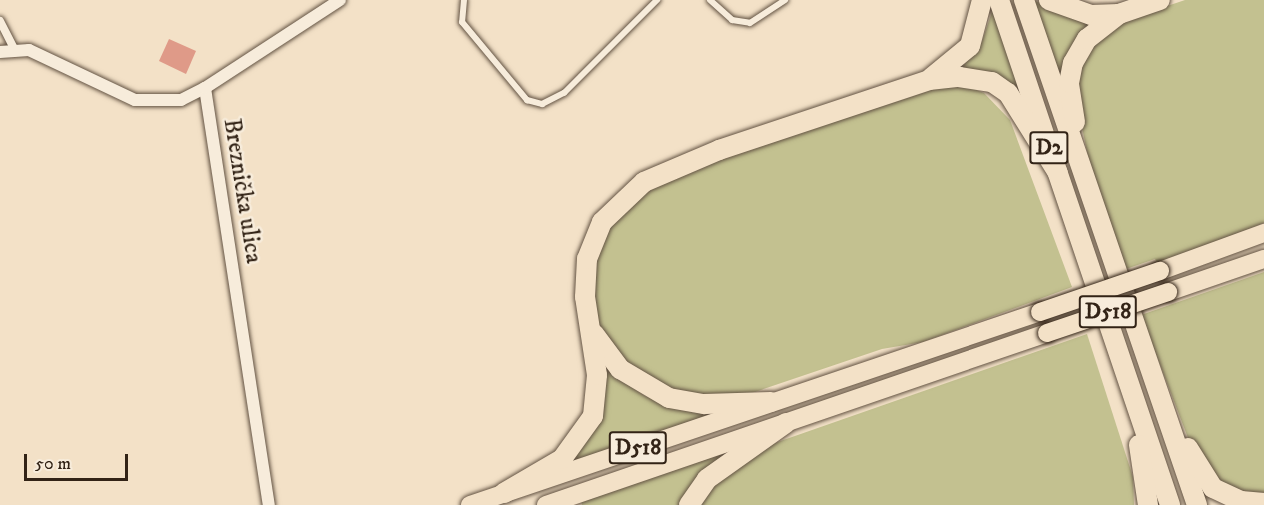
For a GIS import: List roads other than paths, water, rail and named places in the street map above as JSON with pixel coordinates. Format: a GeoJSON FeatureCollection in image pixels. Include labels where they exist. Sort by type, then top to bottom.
{"type":"FeatureCollection","features":[{"type":"Feature","properties":{"kind":"highway"},"geometry":{"type":"LineString","coordinates":[[929,80],[970,46],[982,0]]}},
{"type":"Feature","properties":{"kind":"highway","name":"D2"},"geometry":{"type":"LineString","coordinates":[[999,0],[1170,505]]}},
{"type":"Feature","properties":{"kind":"highway","name":"D2"},"geometry":{"type":"LineString","coordinates":[[1024,0],[1197,505]]}},
{"type":"Feature","properties":{"kind":"highway"},"geometry":{"type":"LineString","coordinates":[[1049,0],[1073,12],[1119,14]]}},
{"type":"Feature","properties":{"kind":"highway"},"geometry":{"type":"LineString","coordinates":[[1079,160],[1069,83],[1073,63],[1088,39],[1119,14],[1160,0]]}},
{"type":"Feature","properties":{"kind":"highway"},"geometry":{"type":"LineString","coordinates":[[504,494],[562,459],[583,435],[597,396],[591,329],[585,297],[587,259],[602,222],[629,193],[662,172],[719,150],[929,80],[973,77],[1008,93],[1058,173]]}},
{"type":"Feature","properties":{"kind":"highway"},"geometry":{"type":"LineString","coordinates":[[591,329],[620,369],[669,398],[704,405],[771,402]]}},
{"type":"Feature","properties":{"kind":"highway"},"geometry":{"type":"LineString","coordinates":[[1162,405],[1214,488],[1240,501],[1264,503]]}},
{"type":"Feature","properties":{"kind":"highway"},"geometry":{"type":"LineString","coordinates":[[1138,409],[1148,505]]}},
{"type":"Feature","properties":{"kind":"highway"},"geometry":{"type":"LineString","coordinates":[[689,505],[707,479],[786,423]]}},
{"type":"Feature","properties":{"kind":"main road","name":"D518"},"geometry":{"type":"LineString","coordinates":[[470,505],[1160,271],[1264,233]]}},
{"type":"Feature","properties":{"kind":"main road","name":"D518"},"geometry":{"type":"LineString","coordinates":[[546,505],[1264,259]]}},
{"type":"Feature","properties":{"kind":"street"},"geometry":{"type":"LineString","coordinates":[[205,88],[340,0]]}},
{"type":"Feature","properties":{"kind":"street"},"geometry":{"type":"LineString","coordinates":[[0,21],[14,49]]}},
{"type":"Feature","properties":{"kind":"street","name":"Breznička ulica"},"geometry":{"type":"LineString","coordinates":[[0,52],[14,49],[29,50],[135,100],[181,100],[205,88],[269,505]]}},
{"type":"Feature","properties":{"kind":"lane"},"geometry":{"type":"LineString","coordinates":[[464,0],[462,22],[527,100],[542,104],[564,93],[657,0]]}},
{"type":"Feature","properties":{"kind":"lane"},"geometry":{"type":"LineString","coordinates":[[710,0],[732,20],[750,23],[785,0]]}}]}
